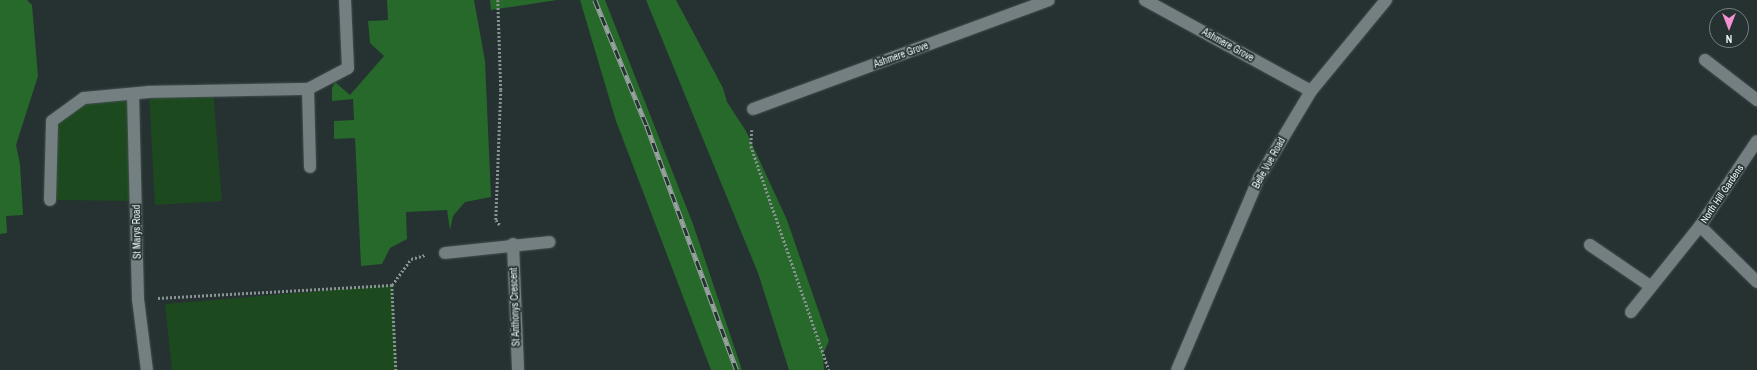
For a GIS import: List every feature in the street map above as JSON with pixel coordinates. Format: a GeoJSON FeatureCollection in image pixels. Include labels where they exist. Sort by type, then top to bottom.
{"type":"FeatureCollection","features":[{"type":"Feature","properties":{"kind":"street"},"geometry":{"type":"LineString","coordinates":[[50,200],[52,121],[84,98],[133,94],[308,89],[348,68],[345,0]]}},
{"type":"Feature","properties":{"kind":"street","name":"Ashmere Grove"},"geometry":{"type":"LineString","coordinates":[[753,109],[1049,0]]}},
{"type":"Feature","properties":{"kind":"street","name":"Ashmere Grove"},"geometry":{"type":"LineString","coordinates":[[1145,0],[1312,91]]}},
{"type":"Feature","properties":{"kind":"street","name":"Belle Vue Road"},"geometry":{"type":"LineString","coordinates":[[1177,370],[1259,178],[1312,91],[1386,0]]}},
{"type":"Feature","properties":{"kind":"street"},"geometry":{"type":"LineString","coordinates":[[1705,60],[1757,100]]}},
{"type":"Feature","properties":{"kind":"street"},"geometry":{"type":"LineString","coordinates":[[308,89],[310,167]]}},
{"type":"Feature","properties":{"kind":"street","name":"St Marys Road"},"geometry":{"type":"LineString","coordinates":[[133,94],[138,299],[147,370]]}},
{"type":"Feature","properties":{"kind":"street","name":"North Hill Gardens"},"geometry":{"type":"LineString","coordinates":[[1631,312],[1650,286],[1700,226],[1757,141]]}},
{"type":"Feature","properties":{"kind":"street","name":"North Hill Gardens"},"geometry":{"type":"LineString","coordinates":[[1700,226],[1757,282]]}},
{"type":"Feature","properties":{"kind":"street"},"geometry":{"type":"LineString","coordinates":[[446,253],[513,244],[549,242]]}},
{"type":"Feature","properties":{"kind":"street","name":"St Anthonys Crescent"},"geometry":{"type":"LineString","coordinates":[[513,244],[518,370]]}},
{"type":"Feature","properties":{"kind":"street"},"geometry":{"type":"LineString","coordinates":[[1590,245],[1650,286]]}},
{"type":"Feature","properties":{"kind":"path"},"geometry":{"type":"LineString","coordinates":[[498,0],[501,90],[496,220],[513,244]]}},
{"type":"Feature","properties":{"kind":"path"},"geometry":{"type":"LineString","coordinates":[[753,109],[751,146],[829,370]]}},
{"type":"Feature","properties":{"kind":"path"},"geometry":{"type":"LineString","coordinates":[[396,370],[392,285],[411,259],[446,253]]}},
{"type":"Feature","properties":{"kind":"path"},"geometry":{"type":"LineString","coordinates":[[138,299],[392,285]]}},
{"type":"Feature","properties":{"kind":"green space"},"geometry":{"type":"Polygon","coordinates":[[[0,0],[27,0],[32,5],[38,76],[16,145],[20,164],[23,215],[6,216],[7,233],[0,234],[0,0]]]}},
{"type":"Feature","properties":{"kind":"green space"},"geometry":{"type":"Polygon","coordinates":[[[387,0],[474,0],[485,61],[491,197],[465,202],[453,216],[450,230],[447,210],[406,212],[407,239],[390,248],[382,264],[361,266],[355,138],[334,139],[334,121],[354,120],[353,99],[332,101],[332,88],[335,82],[350,95],[384,56],[370,43],[368,21],[388,20],[387,0]]]}},
{"type":"Feature","properties":{"kind":"green space"},"geometry":{"type":"Polygon","coordinates":[[[490,0],[557,0],[491,10],[490,0]]]}},
{"type":"Feature","properties":{"kind":"green space"},"geometry":{"type":"Polygon","coordinates":[[[580,0],[605,0],[693,224],[742,370],[711,370],[616,121],[580,0]]]}},
{"type":"Feature","properties":{"kind":"green space"},"geometry":{"type":"Polygon","coordinates":[[[646,0],[676,0],[723,88],[727,102],[746,131],[787,220],[829,341],[823,354],[824,370],[789,370],[758,273],[646,0]]]}},
{"type":"Feature","properties":{"kind":"green space"},"geometry":{"type":"Polygon","coordinates":[[[213,91],[222,201],[155,205],[149,92],[213,91]]]}},
{"type":"Feature","properties":{"kind":"green space"},"geometry":{"type":"Polygon","coordinates":[[[133,94],[137,201],[50,200],[52,121],[84,98],[133,94]]]}},
{"type":"Feature","properties":{"kind":"green space"},"geometry":{"type":"Polygon","coordinates":[[[392,285],[397,370],[172,370],[165,304],[392,285]]]}},
{"type":"Feature","properties":{"kind":"railway"},"geometry":{"type":"LineString","coordinates":[[595,0],[647,126],[737,370]]}}]}
